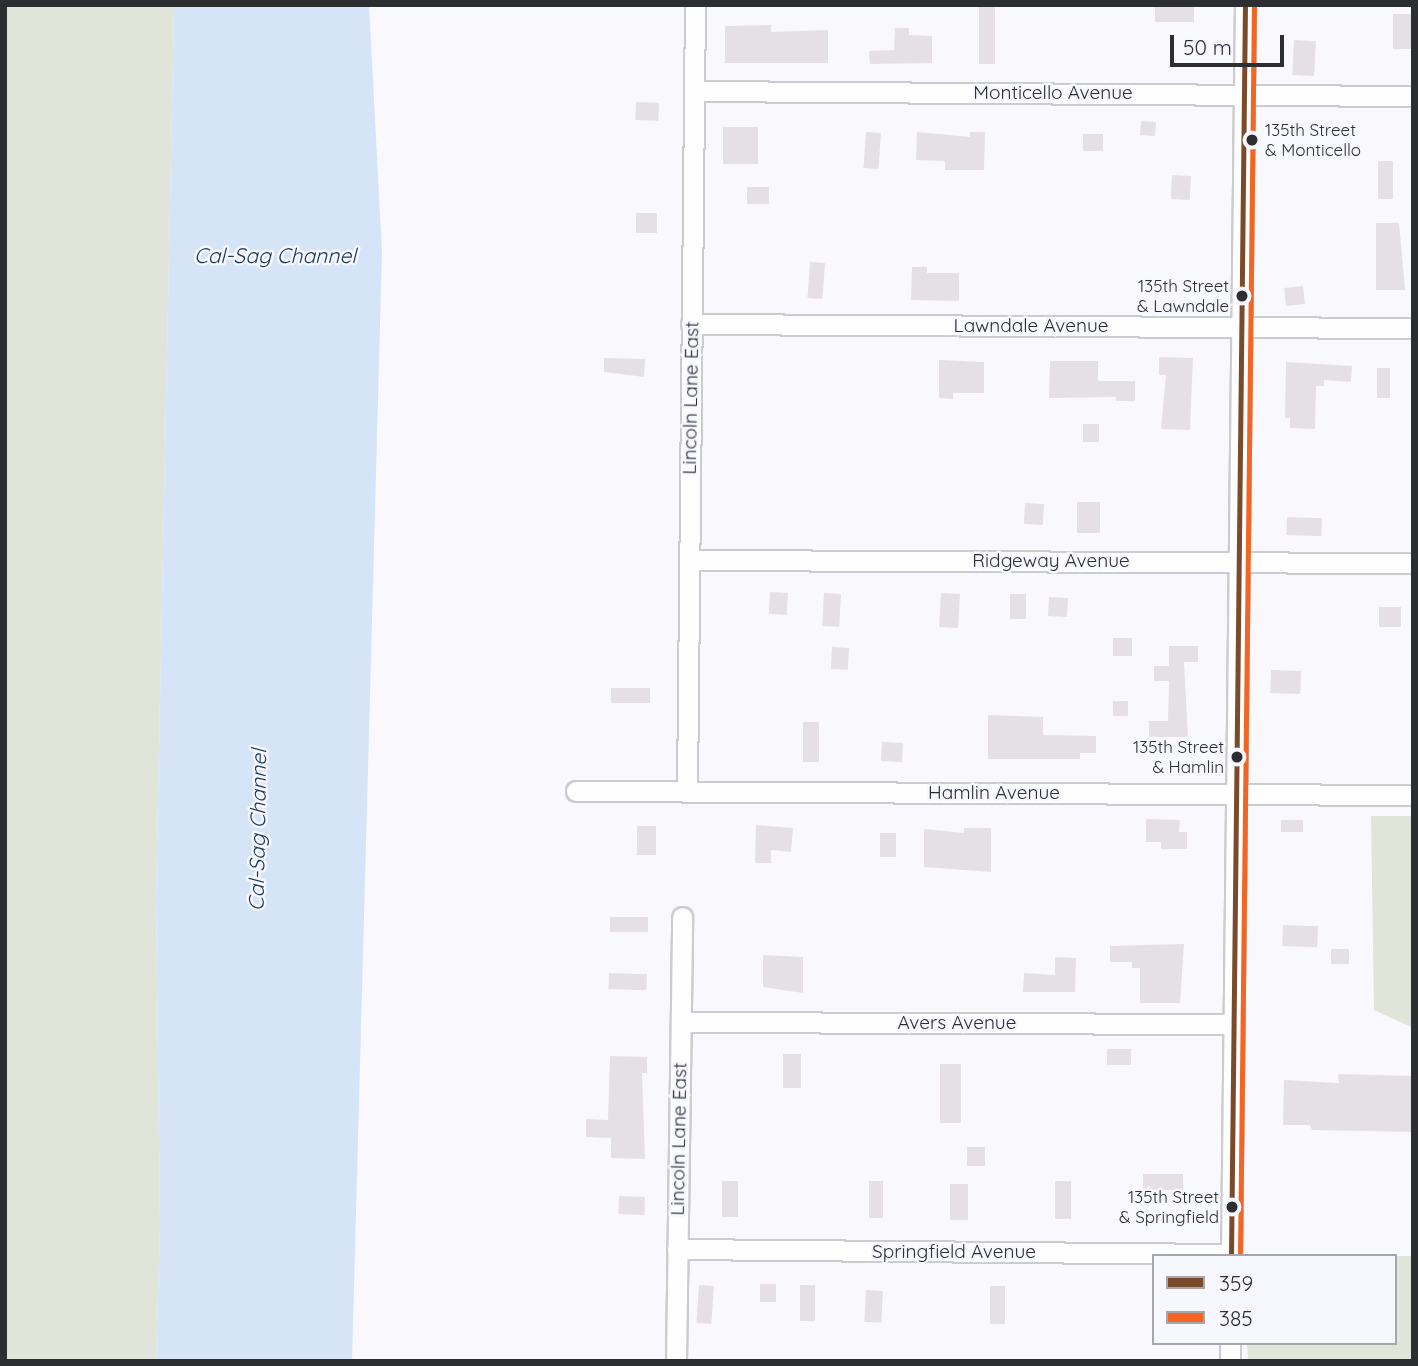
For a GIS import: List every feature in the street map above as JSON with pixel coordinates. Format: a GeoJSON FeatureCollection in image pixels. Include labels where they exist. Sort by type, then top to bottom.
{"type":"FeatureCollection","features":[{"type":"Feature","properties":{"kind":"street","name":"Lincoln Lane East"},"geometry":{"type":"LineString","coordinates":[[687,792],[695,5]]}},
{"type":"Feature","properties":{"kind":"street"},"geometry":{"type":"LineString","coordinates":[[1231,1254],[1244,5]]}},
{"type":"Feature","properties":{"kind":"street","name":"Monticello Avenue"},"geometry":{"type":"LineString","coordinates":[[694,91],[1413,96]]}},
{"type":"Feature","properties":{"kind":"street","name":"Lawndale Avenue"},"geometry":{"type":"LineString","coordinates":[[691,324],[1413,328]]}},
{"type":"Feature","properties":{"kind":"street","name":"Ridgeway Avenue"},"geometry":{"type":"LineString","coordinates":[[689,560],[1413,563]]}},
{"type":"Feature","properties":{"kind":"street","name":"Hamlin Avenue"},"geometry":{"type":"LineString","coordinates":[[576,791],[1413,795]]}},
{"type":"Feature","properties":{"kind":"street","name":"Lincoln Lane East"},"geometry":{"type":"LineString","coordinates":[[676,1361],[682,917]]}},
{"type":"Feature","properties":{"kind":"street","name":"Avers Avenue"},"geometry":{"type":"LineString","coordinates":[[681,1022],[1234,1024]]}},
{"type":"Feature","properties":{"kind":"street","name":"Springfield Avenue"},"geometry":{"type":"LineString","coordinates":[[677,1249],[1152,1254]]}},
{"type":"Feature","properties":{"kind":"shaded area"},"geometry":{"type":"Polygon","coordinates":[[[5,5],[174,5],[156,898],[160,1226],[156,1361],[5,1361],[5,5]]]}},
{"type":"Feature","properties":{"kind":"shaded area"},"geometry":{"type":"Polygon","coordinates":[[[1371,816],[1413,816],[1413,1028],[1374,1010],[1371,816]]]}},
{"type":"Feature","properties":{"kind":"shaded area"},"geometry":{"type":"Polygon","coordinates":[[[1397,1256],[1413,1256],[1413,1361],[1248,1361],[1247,1345],[1397,1345],[1397,1256]]]}},
{"type":"Feature","properties":{"kind":"water","name":"Cal-Sag Channel"},"geometry":{"type":"Polygon","coordinates":[[[174,5],[369,5],[382,252],[352,1361],[156,1361],[160,1226],[156,898],[174,5]]]}},
{"type":"Feature","properties":{"kind":"building"},"geometry":{"type":"Polygon","coordinates":[[[979,5],[995,5],[995,64],[979,64],[979,5]]]}},
{"type":"Feature","properties":{"kind":"building"},"geometry":{"type":"Polygon","coordinates":[[[1155,7],[1194,7],[1194,22],[1155,22],[1155,7]]]}},
{"type":"Feature","properties":{"kind":"building"},"geometry":{"type":"Polygon","coordinates":[[[1393,14],[1412,14],[1412,49],[1393,49],[1393,14]]]}},
{"type":"Feature","properties":{"kind":"building"},"geometry":{"type":"Polygon","coordinates":[[[771,25],[771,32],[828,30],[828,63],[725,63],[725,26],[771,25]]]}},
{"type":"Feature","properties":{"kind":"building"},"geometry":{"type":"Polygon","coordinates":[[[895,28],[909,28],[909,35],[932,36],[932,63],[870,64],[869,51],[894,50],[895,28]]]}},
{"type":"Feature","properties":{"kind":"building"},"geometry":{"type":"Polygon","coordinates":[[[1294,40],[1316,41],[1314,76],[1292,75],[1294,40]]]}},
{"type":"Feature","properties":{"kind":"building"},"geometry":{"type":"Polygon","coordinates":[[[636,102],[659,103],[658,121],[635,120],[636,102]]]}},
{"type":"Feature","properties":{"kind":"building"},"geometry":{"type":"Polygon","coordinates":[[[1141,121],[1156,122],[1155,136],[1140,135],[1141,121]]]}},
{"type":"Feature","properties":{"kind":"building"},"geometry":{"type":"Polygon","coordinates":[[[723,127],[758,127],[758,164],[723,164],[723,127]]]}},
{"type":"Feature","properties":{"kind":"building"},"geometry":{"type":"Polygon","coordinates":[[[866,132],[881,133],[878,169],[863,168],[866,132]]]}},
{"type":"Feature","properties":{"kind":"building"},"geometry":{"type":"Polygon","coordinates":[[[917,132],[970,137],[970,132],[985,132],[984,170],[945,170],[945,161],[916,160],[917,132]]]}},
{"type":"Feature","properties":{"kind":"building"},"geometry":{"type":"Polygon","coordinates":[[[1083,134],[1103,134],[1103,151],[1083,151],[1083,134]]]}},
{"type":"Feature","properties":{"kind":"building"},"geometry":{"type":"Polygon","coordinates":[[[1378,161],[1393,161],[1393,199],[1378,199],[1378,161]]]}},
{"type":"Feature","properties":{"kind":"building"},"geometry":{"type":"Polygon","coordinates":[[[1172,175],[1191,176],[1190,200],[1171,199],[1172,175]]]}},
{"type":"Feature","properties":{"kind":"building"},"geometry":{"type":"Polygon","coordinates":[[[747,187],[769,187],[769,204],[747,204],[747,187]]]}},
{"type":"Feature","properties":{"kind":"building"},"geometry":{"type":"Polygon","coordinates":[[[636,213],[657,213],[657,233],[636,233],[636,213]]]}},
{"type":"Feature","properties":{"kind":"building"},"geometry":{"type":"Polygon","coordinates":[[[1376,223],[1399,223],[1405,290],[1376,290],[1376,223]]]}},
{"type":"Feature","properties":{"kind":"building"},"geometry":{"type":"Polygon","coordinates":[[[810,262],[825,263],[822,299],[807,298],[810,262]]]}},
{"type":"Feature","properties":{"kind":"building"},"geometry":{"type":"Polygon","coordinates":[[[912,267],[927,267],[927,273],[959,273],[959,301],[911,300],[912,267]]]}},
{"type":"Feature","properties":{"kind":"building"},"geometry":{"type":"Polygon","coordinates":[[[1303,286],[1305,304],[1286,306],[1284,288],[1303,286]]]}},
{"type":"Feature","properties":{"kind":"building"},"geometry":{"type":"Polygon","coordinates":[[[1159,357],[1193,358],[1190,430],[1161,429],[1166,375],[1159,375],[1159,357]]]}},
{"type":"Feature","properties":{"kind":"building"},"geometry":{"type":"Polygon","coordinates":[[[604,358],[645,359],[644,377],[604,372],[604,358]]]}},
{"type":"Feature","properties":{"kind":"building"},"geometry":{"type":"Polygon","coordinates":[[[939,360],[984,362],[984,393],[953,393],[953,399],[939,398],[939,360]]]}},
{"type":"Feature","properties":{"kind":"building"},"geometry":{"type":"Polygon","coordinates":[[[1050,361],[1098,361],[1098,381],[1135,381],[1135,401],[1116,401],[1116,397],[1049,398],[1050,361]]]}},
{"type":"Feature","properties":{"kind":"building"},"geometry":{"type":"Polygon","coordinates":[[[1286,362],[1352,366],[1351,382],[1324,380],[1324,386],[1316,386],[1315,429],[1290,428],[1290,418],[1285,418],[1286,362]]]}},
{"type":"Feature","properties":{"kind":"building"},"geometry":{"type":"Polygon","coordinates":[[[1377,368],[1390,368],[1390,398],[1377,398],[1377,368]]]}},
{"type":"Feature","properties":{"kind":"building"},"geometry":{"type":"Polygon","coordinates":[[[1083,424],[1099,424],[1099,442],[1083,442],[1083,424]]]}},
{"type":"Feature","properties":{"kind":"building"},"geometry":{"type":"Polygon","coordinates":[[[1077,502],[1100,502],[1100,533],[1077,533],[1077,502]]]}},
{"type":"Feature","properties":{"kind":"building"},"geometry":{"type":"Polygon","coordinates":[[[1025,503],[1044,504],[1043,525],[1024,524],[1025,503]]]}},
{"type":"Feature","properties":{"kind":"building"},"geometry":{"type":"Polygon","coordinates":[[[1287,517],[1322,518],[1321,536],[1286,535],[1287,517]]]}},
{"type":"Feature","properties":{"kind":"building"},"geometry":{"type":"Polygon","coordinates":[[[770,592],[788,593],[787,615],[769,614],[770,592]]]}},
{"type":"Feature","properties":{"kind":"building"},"geometry":{"type":"Polygon","coordinates":[[[824,593],[841,594],[839,627],[822,626],[824,593]]]}},
{"type":"Feature","properties":{"kind":"building"},"geometry":{"type":"Polygon","coordinates":[[[941,593],[960,594],[958,628],[939,627],[941,593]]]}},
{"type":"Feature","properties":{"kind":"building"},"geometry":{"type":"Polygon","coordinates":[[[1010,594],[1026,594],[1026,619],[1010,619],[1010,594]]]}},
{"type":"Feature","properties":{"kind":"building"},"geometry":{"type":"Polygon","coordinates":[[[1049,597],[1068,598],[1067,617],[1048,616],[1049,597]]]}},
{"type":"Feature","properties":{"kind":"building"},"geometry":{"type":"Polygon","coordinates":[[[1379,607],[1401,607],[1401,627],[1379,627],[1379,607]]]}},
{"type":"Feature","properties":{"kind":"building"},"geometry":{"type":"Polygon","coordinates":[[[1113,638],[1132,638],[1132,656],[1113,656],[1113,638]]]}},
{"type":"Feature","properties":{"kind":"building"},"geometry":{"type":"Polygon","coordinates":[[[1169,646],[1198,646],[1198,662],[1184,662],[1188,737],[1149,737],[1149,721],[1168,721],[1169,681],[1154,681],[1154,666],[1169,666],[1169,646]]]}},
{"type":"Feature","properties":{"kind":"building"},"geometry":{"type":"Polygon","coordinates":[[[832,647],[849,648],[848,670],[831,669],[832,647]]]}},
{"type":"Feature","properties":{"kind":"building"},"geometry":{"type":"Polygon","coordinates":[[[1271,670],[1301,671],[1300,694],[1270,693],[1271,670]]]}},
{"type":"Feature","properties":{"kind":"building"},"geometry":{"type":"Polygon","coordinates":[[[611,688],[650,688],[650,703],[611,703],[611,688]]]}},
{"type":"Feature","properties":{"kind":"building"},"geometry":{"type":"Polygon","coordinates":[[[1113,701],[1128,701],[1128,716],[1113,716],[1113,701]]]}},
{"type":"Feature","properties":{"kind":"building"},"geometry":{"type":"Polygon","coordinates":[[[988,715],[1043,717],[1043,735],[1096,736],[1096,753],[1080,753],[1080,759],[988,759],[988,715]]]}},
{"type":"Feature","properties":{"kind":"building"},"geometry":{"type":"Polygon","coordinates":[[[803,722],[819,722],[819,762],[803,762],[803,722]]]}},
{"type":"Feature","properties":{"kind":"building"},"geometry":{"type":"Polygon","coordinates":[[[882,742],[903,743],[902,762],[881,761],[882,742]]]}},
{"type":"Feature","properties":{"kind":"building"},"geometry":{"type":"Polygon","coordinates":[[[1146,819],[1180,820],[1179,832],[1187,832],[1187,849],[1161,849],[1161,842],[1146,842],[1146,819]]]}},
{"type":"Feature","properties":{"kind":"building"},"geometry":{"type":"Polygon","coordinates":[[[1281,820],[1303,820],[1303,832],[1281,832],[1281,820]]]}},
{"type":"Feature","properties":{"kind":"building"},"geometry":{"type":"Polygon","coordinates":[[[756,825],[793,828],[791,852],[771,850],[771,863],[755,863],[756,825]]]}},
{"type":"Feature","properties":{"kind":"building"},"geometry":{"type":"Polygon","coordinates":[[[637,826],[656,826],[656,855],[637,855],[637,826]]]}},
{"type":"Feature","properties":{"kind":"building"},"geometry":{"type":"Polygon","coordinates":[[[964,828],[991,828],[991,872],[924,867],[924,829],[964,833],[964,828]]]}},
{"type":"Feature","properties":{"kind":"building"},"geometry":{"type":"Polygon","coordinates":[[[880,833],[896,833],[896,857],[880,857],[880,833]]]}},
{"type":"Feature","properties":{"kind":"building"},"geometry":{"type":"Polygon","coordinates":[[[610,917],[648,917],[648,932],[610,932],[610,917]]]}},
{"type":"Feature","properties":{"kind":"building"},"geometry":{"type":"Polygon","coordinates":[[[1283,925],[1318,926],[1317,947],[1282,946],[1283,925]]]}},
{"type":"Feature","properties":{"kind":"building"},"geometry":{"type":"Polygon","coordinates":[[[1184,944],[1180,1003],[1140,1003],[1140,968],[1132,968],[1132,962],[1110,962],[1110,946],[1184,944]]]}},
{"type":"Feature","properties":{"kind":"building"},"geometry":{"type":"Polygon","coordinates":[[[1331,949],[1349,949],[1349,964],[1331,964],[1331,949]]]}},
{"type":"Feature","properties":{"kind":"building"},"geometry":{"type":"Polygon","coordinates":[[[763,955],[803,957],[803,993],[763,987],[763,955]]]}},
{"type":"Feature","properties":{"kind":"building"},"geometry":{"type":"Polygon","coordinates":[[[1055,957],[1076,958],[1075,992],[1023,992],[1024,973],[1055,975],[1055,957]]]}},
{"type":"Feature","properties":{"kind":"building"},"geometry":{"type":"Polygon","coordinates":[[[609,973],[647,974],[646,990],[608,989],[609,973]]]}},
{"type":"Feature","properties":{"kind":"building"},"geometry":{"type":"Polygon","coordinates":[[[1107,1049],[1131,1049],[1131,1065],[1107,1065],[1107,1049]]]}},
{"type":"Feature","properties":{"kind":"building"},"geometry":{"type":"Polygon","coordinates":[[[783,1054],[801,1054],[801,1088],[783,1088],[783,1054]]]}},
{"type":"Feature","properties":{"kind":"building"},"geometry":{"type":"Polygon","coordinates":[[[610,1056],[647,1057],[647,1073],[642,1073],[645,1159],[611,1158],[611,1138],[586,1137],[586,1119],[608,1120],[610,1056]]]}},
{"type":"Feature","properties":{"kind":"building"},"geometry":{"type":"Polygon","coordinates":[[[940,1064],[961,1064],[961,1123],[940,1123],[940,1064]]]}},
{"type":"Feature","properties":{"kind":"building"},"geometry":{"type":"Polygon","coordinates":[[[1338,1074],[1413,1076],[1413,1132],[1312,1130],[1310,1125],[1283,1125],[1284,1080],[1339,1083],[1338,1074]]]}},
{"type":"Feature","properties":{"kind":"building"},"geometry":{"type":"Polygon","coordinates":[[[967,1147],[985,1147],[985,1166],[967,1166],[967,1147]]]}},
{"type":"Feature","properties":{"kind":"building"},"geometry":{"type":"Polygon","coordinates":[[[1143,1174],[1183,1174],[1183,1190],[1143,1190],[1143,1174]]]}},
{"type":"Feature","properties":{"kind":"building"},"geometry":{"type":"Polygon","coordinates":[[[722,1181],[738,1181],[738,1217],[722,1217],[722,1181]]]}},
{"type":"Feature","properties":{"kind":"building"},"geometry":{"type":"Polygon","coordinates":[[[869,1181],[883,1181],[883,1218],[869,1218],[869,1181]]]}},
{"type":"Feature","properties":{"kind":"building"},"geometry":{"type":"Polygon","coordinates":[[[1055,1181],[1071,1181],[1071,1219],[1055,1219],[1055,1181]]]}},
{"type":"Feature","properties":{"kind":"building"},"geometry":{"type":"Polygon","coordinates":[[[950,1184],[968,1184],[968,1220],[950,1220],[950,1184]]]}},
{"type":"Feature","properties":{"kind":"building"},"geometry":{"type":"Polygon","coordinates":[[[619,1196],[645,1197],[644,1215],[618,1214],[619,1196]]]}},
{"type":"Feature","properties":{"kind":"building"},"geometry":{"type":"Polygon","coordinates":[[[760,1284],[776,1284],[776,1302],[760,1302],[760,1284]]]}},
{"type":"Feature","properties":{"kind":"building"},"geometry":{"type":"Polygon","coordinates":[[[699,1285],[714,1286],[711,1324],[696,1323],[699,1285]]]}},
{"type":"Feature","properties":{"kind":"building"},"geometry":{"type":"Polygon","coordinates":[[[800,1285],[815,1285],[815,1321],[800,1321],[800,1285]]]}},
{"type":"Feature","properties":{"kind":"building"},"geometry":{"type":"Polygon","coordinates":[[[990,1286],[1005,1286],[1005,1324],[990,1324],[990,1286]]]}},
{"type":"Feature","properties":{"kind":"building"},"geometry":{"type":"Polygon","coordinates":[[[866,1290],[883,1291],[881,1323],[864,1322],[866,1290]]]}},
{"type":"Feature","properties":{"kind":"transit line","name":"359"},"geometry":{"type":"LineString","coordinates":[[1231,1254],[1245,5]]}},
{"type":"Feature","properties":{"kind":"transit line","name":"385"},"geometry":{"type":"LineString","coordinates":[[1240,1254],[1254,5]]}},
{"type":"Feature","properties":{"kind":"place","name":"135th Street & Monticello"},"geometry":{"type":"Point","coordinates":[1252,140]}},
{"type":"Feature","properties":{"kind":"place","name":"135th Street & Lawndale"},"geometry":{"type":"Point","coordinates":[1242,296]}},
{"type":"Feature","properties":{"kind":"place","name":"135th Street & Hamlin"},"geometry":{"type":"Point","coordinates":[1237,757]}},
{"type":"Feature","properties":{"kind":"place","name":"135th Street & Springfield"},"geometry":{"type":"Point","coordinates":[1232,1207]}}]}
